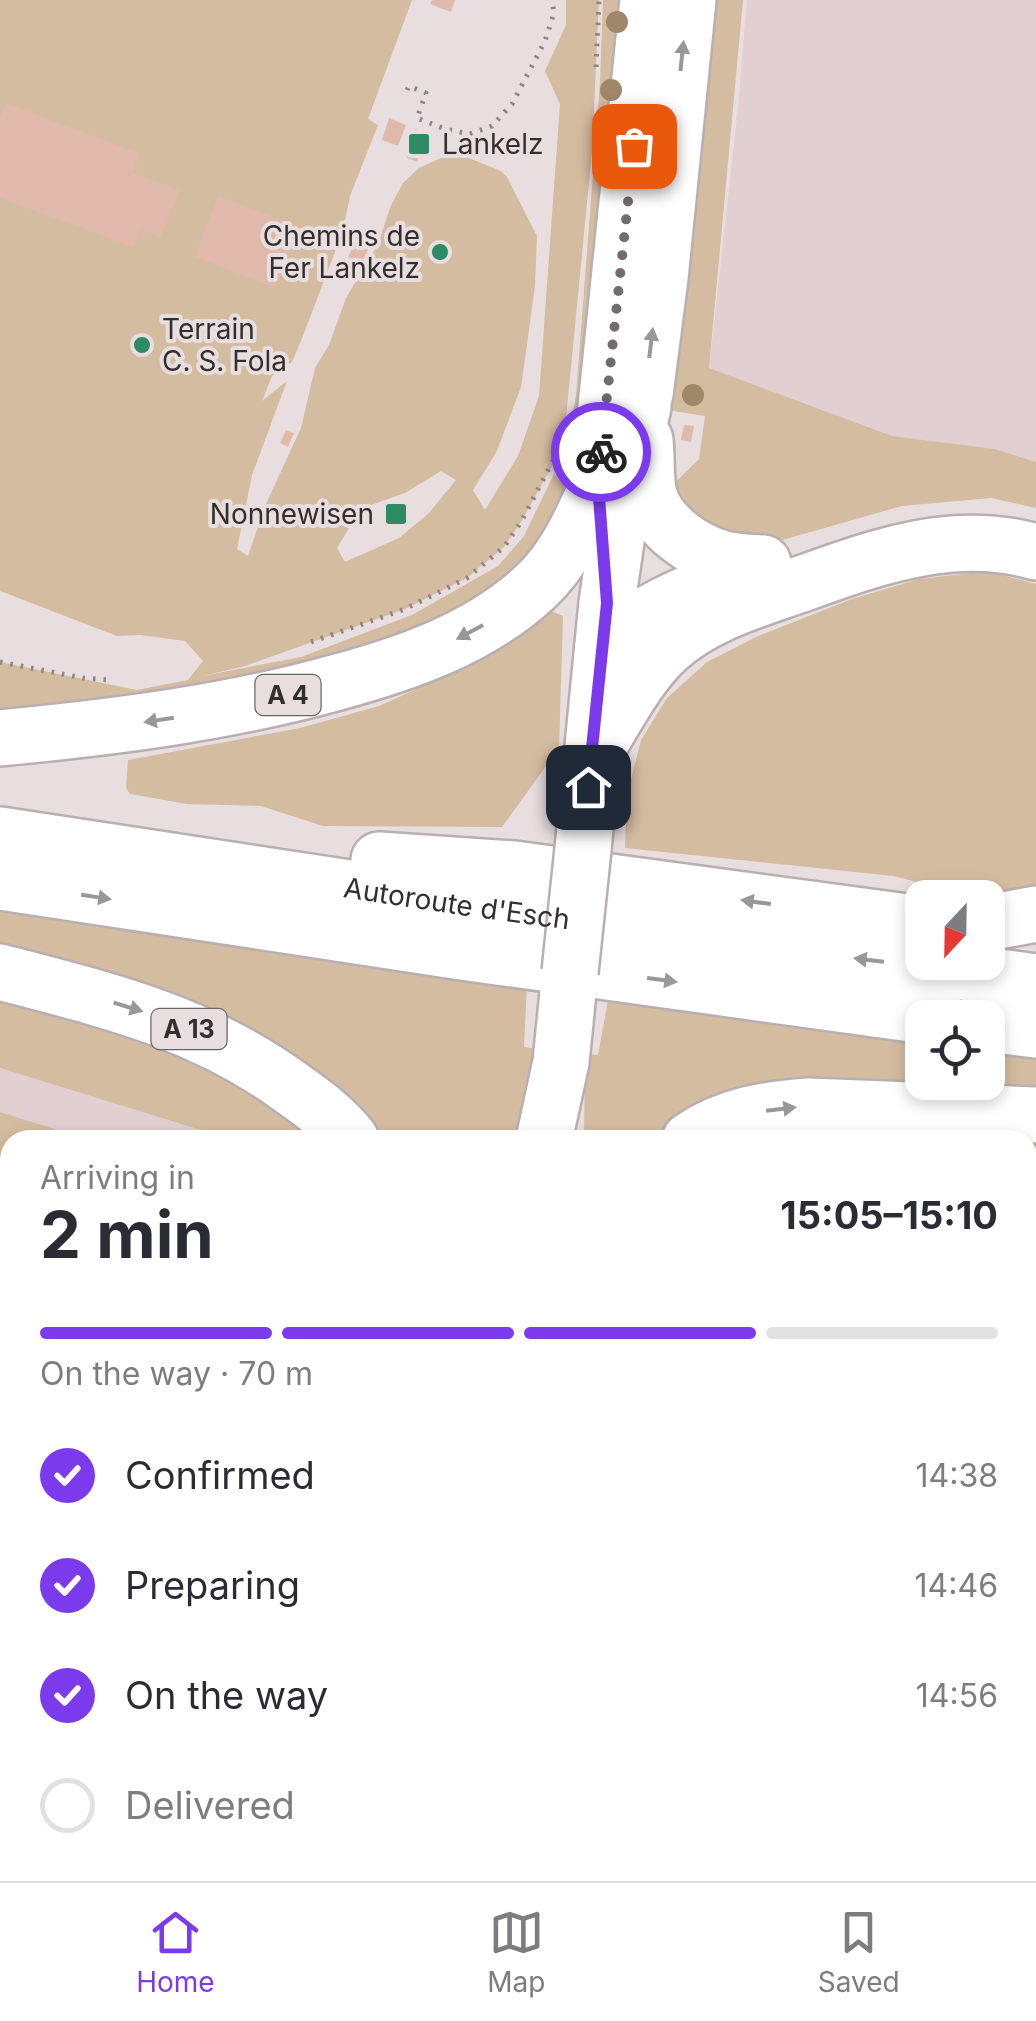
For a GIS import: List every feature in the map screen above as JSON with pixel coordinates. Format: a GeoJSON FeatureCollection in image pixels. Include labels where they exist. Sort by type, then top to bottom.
{"type":"FeatureCollection","features":[{"type":"Feature","properties":{"kind":"main road"},"geometry":{"type":"LineString","coordinates":[[605,624],[598,484],[648,0]]}},
{"type":"Feature","properties":{"kind":"main road"},"geometry":{"type":"LineString","coordinates":[[561,1130],[562,1050],[605,624],[623,492],[643,407],[688,0]]}},
{"type":"Feature","properties":{"kind":"main road"},"geometry":{"type":"LineString","coordinates":[[643,407],[649,494],[657,512],[684,540],[706,553],[728,560],[763,563]]}},
{"type":"Feature","properties":{"kind":"main road","name":"A 4"},"geometry":{"type":"LineString","coordinates":[[0,738],[189,716],[308,690],[426,654],[471,633],[535,588],[572,540],[598,484]]}},
{"type":"Feature","properties":{"kind":"main road"},"geometry":{"type":"LineString","coordinates":[[605,624],[634,623],[689,593],[763,563],[891,522],[979,512],[1036,520]]}},
{"type":"Feature","properties":{"kind":"main road"},"geometry":{"type":"LineString","coordinates":[[592,756],[647,670],[667,648],[720,614],[857,564],[912,551],[951,544],[993,544],[1036,552]]}},
{"type":"Feature","properties":{"kind":"main road","name":"Autoroute d'Esch"},"geometry":{"type":"LineString","coordinates":[[0,834],[527,914],[1036,982]]}},
{"type":"Feature","properties":{"kind":"main road"},"geometry":{"type":"LineString","coordinates":[[124,855],[398,860],[514,869],[905,922]]}},
{"type":"Feature","properties":{"kind":"main road","name":"Autoroute d'Esch"},"geometry":{"type":"LineString","coordinates":[[0,882],[462,952],[905,1013]]}},
{"type":"Feature","properties":{"kind":"main road"},"geometry":{"type":"LineString","coordinates":[[1005,920],[1036,914]]}},
{"type":"Feature","properties":{"kind":"main road","name":"A 13"},"geometry":{"type":"LineString","coordinates":[[0,972],[179,1024],[269,1071],[340,1130]]}},
{"type":"Feature","properties":{"kind":"main road"},"geometry":{"type":"LineString","coordinates":[[1005,1026],[1036,1030]]}},
{"type":"Feature","properties":{"kind":"main road"},"geometry":{"type":"LineString","coordinates":[[546,1130],[562,1050]]}},
{"type":"Feature","properties":{"kind":"main road"},"geometry":{"type":"LineString","coordinates":[[707,1130],[739,1116],[810,1106],[1036,1115]]}},
{"type":"Feature","properties":{"kind":"path"},"geometry":{"type":"LineString","coordinates":[[407,90],[409,86],[426,93],[416,118],[470,134],[492,126],[512,104],[545,41],[554,13],[552,0]]}},
{"type":"Feature","properties":{"kind":"path"},"geometry":{"type":"LineString","coordinates":[[595,76],[599,0]]}},
{"type":"Feature","properties":{"kind":"path"},"geometry":{"type":"LineString","coordinates":[[298,647],[404,609],[468,578],[504,547],[555,461],[559,446]]}},
{"type":"Feature","properties":{"kind":"path"},"geometry":{"type":"LineString","coordinates":[[0,662],[120,681]]}},
{"type":"Feature","properties":{"kind":"shaded area"},"geometry":{"type":"Polygon","coordinates":[[[0,0],[412,0],[368,119],[378,125],[350,196],[343,231],[292,362],[272,376],[262,401],[287,381],[252,475],[237,549],[248,556],[265,506],[301,428],[315,368],[329,345],[346,298],[378,244],[391,205],[403,183],[419,168],[454,152],[507,177],[537,236],[535,286],[521,387],[497,451],[473,490],[485,510],[518,456],[539,396],[560,104],[545,71],[566,25],[566,0],[599,0],[592,152],[566,418],[555,461],[521,522],[504,547],[467,578],[405,609],[245,666],[202,676],[301,657],[412,615],[498,566],[524,536],[554,474],[569,492],[545,541],[495,593],[429,630],[297,674],[0,738],[0,662],[137,690],[188,680],[203,661],[185,641],[117,636],[0,591],[0,0]],[[441,471],[405,493],[371,505],[351,525],[337,548],[345,562],[399,538],[429,513],[456,480],[441,471]]]}},
{"type":"Feature","properties":{"kind":"shaded area"},"geometry":{"type":"Polygon","coordinates":[[[603,0],[629,0],[589,439],[567,445],[576,395],[603,0]]]}},
{"type":"Feature","properties":{"kind":"shaded area"},"geometry":{"type":"Polygon","coordinates":[[[702,0],[743,0],[709,368],[892,436],[995,449],[1036,462],[1036,508],[991,498],[902,506],[754,548],[704,532],[662,495],[699,459],[705,416],[661,409],[702,0]]]}},
{"type":"Feature","properties":{"kind":"shaded area"},"geometry":{"type":"Polygon","coordinates":[[[747,0],[1036,0],[1036,462],[995,449],[892,436],[709,369],[747,0]]]}},
{"type":"Feature","properties":{"kind":"shaded area"},"geometry":{"type":"Polygon","coordinates":[[[988,571],[1036,584],[1036,886],[1005,893],[1005,880],[909,880],[625,848],[627,795],[641,740],[667,698],[707,662],[758,636],[852,599],[919,579],[988,571]]]}},
{"type":"Feature","properties":{"kind":"shaded area"},"geometry":{"type":"Polygon","coordinates":[[[551,611],[563,616],[559,748],[502,827],[323,826],[261,806],[187,804],[130,794],[126,788],[128,760],[300,728],[379,706],[500,648],[551,611]]]}},
{"type":"Feature","properties":{"kind":"shaded area"},"geometry":{"type":"Polygon","coordinates":[[[0,903],[527,983],[524,1047],[538,1049],[530,1130],[348,1130],[0,958],[0,903]]]}},
{"type":"Feature","properties":{"kind":"shaded area"},"geometry":{"type":"Polygon","coordinates":[[[0,989],[136,1024],[313,1130],[201,1130],[0,1068],[0,989]]]}},
{"type":"Feature","properties":{"kind":"shaded area"},"geometry":{"type":"Polygon","coordinates":[[[609,995],[905,1033],[905,1100],[1005,1100],[1005,1045],[1036,1049],[1036,1099],[757,1130],[584,1130],[585,1054],[598,1055],[609,995]]]}},
{"type":"Feature","properties":{"kind":"shaded area"},"geometry":{"type":"Polygon","coordinates":[[[0,1068],[201,1130],[57,1130],[0,1112],[0,1068]]]}},
{"type":"Feature","properties":{"kind":"shaded area"},"geometry":{"type":"Polygon","coordinates":[[[0,1112],[58,1130],[0,1130],[0,1112]]]}},
{"type":"Feature","properties":{"kind":"building"},"geometry":{"type":"Polygon","coordinates":[[[432,0],[455,0],[451,12],[430,4],[432,0]]]}},
{"type":"Feature","properties":{"kind":"building"},"geometry":{"type":"Polygon","coordinates":[[[6,103],[140,154],[132,173],[180,190],[161,237],[141,230],[134,247],[0,198],[0,120],[6,103]]]}},
{"type":"Feature","properties":{"kind":"building"},"geometry":{"type":"Polygon","coordinates":[[[389,118],[406,125],[398,146],[382,140],[389,118]]]}},
{"type":"Feature","properties":{"kind":"building"},"geometry":{"type":"Polygon","coordinates":[[[415,129],[428,134],[417,162],[407,158],[415,129]]]}},
{"type":"Feature","properties":{"kind":"building"},"geometry":{"type":"Polygon","coordinates":[[[218,196],[299,227],[276,288],[195,257],[218,196]]]}},
{"type":"Feature","properties":{"kind":"building"},"geometry":{"type":"Polygon","coordinates":[[[354,244],[368,250],[362,263],[348,257],[354,244]]]}},
{"type":"Feature","properties":{"kind":"building"},"geometry":{"type":"Polygon","coordinates":[[[684,425],[694,426],[691,442],[681,440],[684,425]]]}},
{"type":"Feature","properties":{"kind":"building"},"geometry":{"type":"Polygon","coordinates":[[[286,430],[294,433],[288,447],[280,443],[286,430]]]}},
{"type":"Feature","properties":{"kind":"way so far"},"geometry":{"type":"LineString","coordinates":[[601,452],[634,146]]}},
{"type":"Feature","properties":{"kind":"place","name":"Lankelz"},"geometry":{"type":"Point","coordinates":[419,144]}},
{"type":"Feature","properties":{"kind":"place","name":"Chemins de Fer Lankelz"},"geometry":{"type":"Point","coordinates":[440,252]}},
{"type":"Feature","properties":{"kind":"place","name":"Terrain C. S. Fola"},"geometry":{"type":"Point","coordinates":[142,345]}},
{"type":"Feature","properties":{"kind":"place","name":"Nonnewisen"},"geometry":{"type":"Point","coordinates":[396,514]}},
{"type":"Feature","properties":{"kind":"route"},"geometry":{"type":"LineString","coordinates":[[588,787],[607,603],[598,484],[601,452]]}}]}
